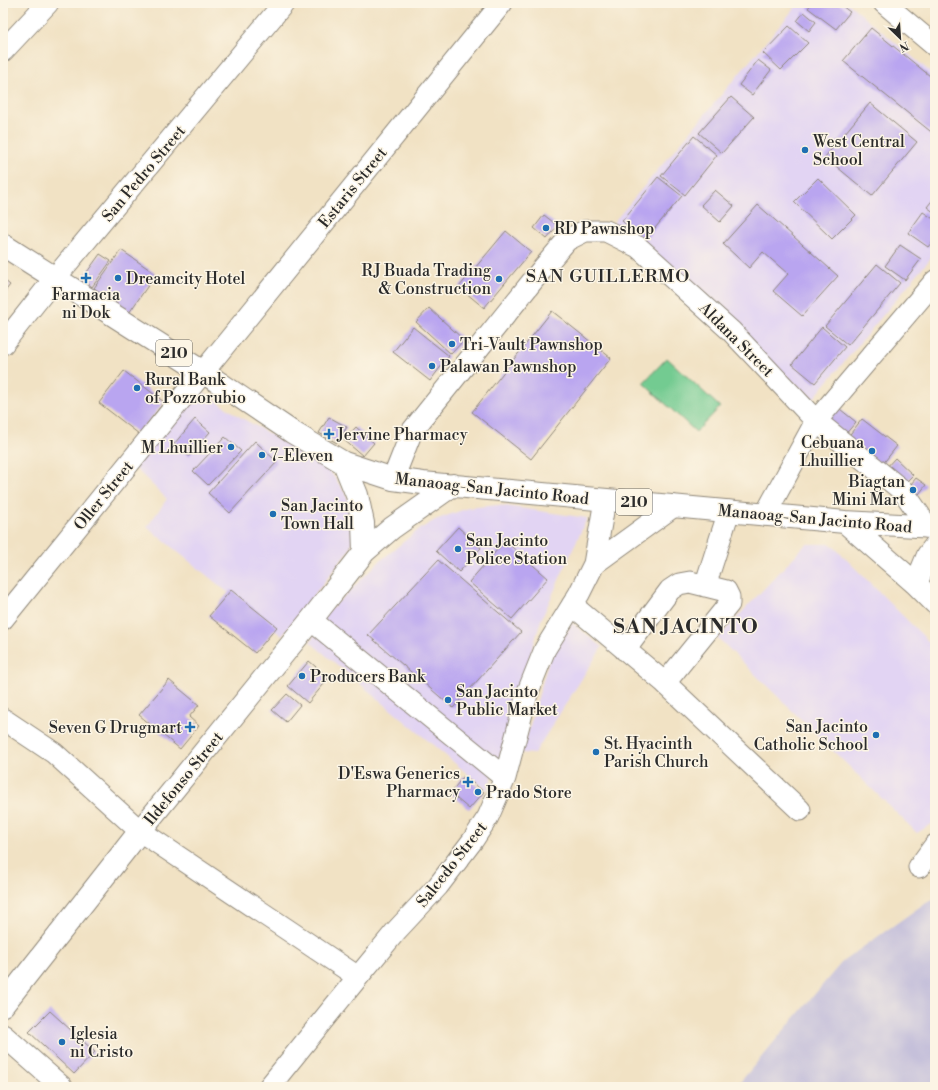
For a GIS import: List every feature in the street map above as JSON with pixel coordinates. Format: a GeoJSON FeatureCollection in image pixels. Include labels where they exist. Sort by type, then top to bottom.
{"type":"FeatureCollection","features":[{"type":"Feature","properties":{"kind":"main road","name":"Manaoag-San Jacinto Road"},"geometry":{"type":"LineString","coordinates":[[3,245],[203,372],[292,432],[344,463],[393,479],[845,522],[932,534]]}},
{"type":"Feature","properties":{"kind":"main road"},"geometry":{"type":"LineString","coordinates":[[344,463],[357,495],[363,523],[364,552]]}},
{"type":"Feature","properties":{"kind":"main road","name":"Ildefonso Street"},"geometry":{"type":"LineString","coordinates":[[3,1005],[140,830],[312,620],[364,552],[392,528],[453,485]]}},
{"type":"Feature","properties":{"kind":"main road"},"geometry":{"type":"LineString","coordinates":[[845,522],[916,584],[935,603]]}},
{"type":"Feature","properties":{"kind":"main road"},"geometry":{"type":"LineString","coordinates":[[916,584],[928,555],[932,534]]}},
{"type":"Feature","properties":{"kind":"street"},"geometry":{"type":"LineString","coordinates":[[3,51],[48,3]]}},
{"type":"Feature","properties":{"kind":"street","name":"San Pedro Street"},"geometry":{"type":"LineString","coordinates":[[3,344],[55,278],[284,3]]}},
{"type":"Feature","properties":{"kind":"street","name":"Estaris Street"},"geometry":{"type":"LineString","coordinates":[[203,372],[502,3]]}},
{"type":"Feature","properties":{"kind":"street"},"geometry":{"type":"LineString","coordinates":[[884,3],[935,46]]}},
{"type":"Feature","properties":{"kind":"street","name":"Aldana Street"},"geometry":{"type":"LineString","coordinates":[[393,479],[412,431],[567,240],[585,232],[606,232],[638,247],[731,331],[816,421],[903,491],[932,534]]}},
{"type":"Feature","properties":{"kind":"street"},"geometry":{"type":"LineString","coordinates":[[766,515],[816,421],[935,281]]}},
{"type":"Feature","properties":{"kind":"street","name":"Oller Street"},"geometry":{"type":"LineString","coordinates":[[3,619],[203,372]]}},
{"type":"Feature","properties":{"kind":"street","name":"Salcedo Street"},"geometry":{"type":"LineString","coordinates":[[269,1087],[396,931],[438,886],[473,840],[488,817],[505,778],[527,694],[545,649],[579,594],[594,564],[605,500]]}},
{"type":"Feature","properties":{"kind":"street","name":"Salcedo Street"},"geometry":{"type":"LineString","coordinates":[[594,564],[674,506]]}},
{"type":"Feature","properties":{"kind":"street"},"geometry":{"type":"LineString","coordinates":[[705,586],[729,511]]}},
{"type":"Feature","properties":{"kind":"street"},"geometry":{"type":"LineString","coordinates":[[625,650],[670,590],[679,584],[690,582],[726,591],[729,597],[729,604],[665,683]]}},
{"type":"Feature","properties":{"kind":"street"},"geometry":{"type":"LineString","coordinates":[[572,605],[665,683],[800,810]]}},
{"type":"Feature","properties":{"kind":"street"},"geometry":{"type":"LineString","coordinates":[[312,620],[505,778]]}},
{"type":"Feature","properties":{"kind":"street"},"geometry":{"type":"LineString","coordinates":[[3,719],[54,753],[140,830],[358,977]]}},
{"type":"Feature","properties":{"kind":"street"},"geometry":{"type":"LineString","coordinates":[[919,867],[935,845]]}},
{"type":"Feature","properties":{"kind":"street"},"geometry":{"type":"LineString","coordinates":[[3,1035],[62,1087]]}},
{"type":"Feature","properties":{"kind":"shaded area","name":"West Central School"},"geometry":{"type":"Polygon","coordinates":[[[799,3],[848,3],[935,76],[935,253],[813,399],[613,223],[799,3]]]}},
{"type":"Feature","properties":{"kind":"shaded area"},"geometry":{"type":"Polygon","coordinates":[[[196,387],[240,417],[327,467],[345,493],[354,517],[354,534],[350,549],[282,636],[147,527],[167,499],[134,467],[196,387]]]}},
{"type":"Feature","properties":{"kind":"shaded area","name":"San Jacinto Public Market"},"geometry":{"type":"Polygon","coordinates":[[[498,505],[587,518],[541,620],[500,757],[487,790],[310,642],[328,612],[381,560],[417,531],[435,520],[468,508],[498,505]]]}},
{"type":"Feature","properties":{"kind":"shaded area","name":"San Jacinto Catholic School"},"geometry":{"type":"Polygon","coordinates":[[[806,544],[831,544],[935,648],[935,822],[917,833],[718,638],[806,544]]]}},
{"type":"Feature","properties":{"kind":"shaded area"},"geometry":{"type":"Polygon","coordinates":[[[572,623],[602,647],[534,754],[522,753],[549,660],[572,623]]]}},
{"type":"Feature","properties":{"kind":"shaded area"},"geometry":{"type":"Polygon","coordinates":[[[935,898],[935,1087],[736,1087],[842,962],[921,906],[935,898]]]}},
{"type":"Feature","properties":{"kind":"green space"},"geometry":{"type":"Polygon","coordinates":[[[667,358],[720,407],[696,432],[643,383],[667,358]]]}},
{"type":"Feature","properties":{"kind":"building"},"geometry":{"type":"Polygon","coordinates":[[[812,3],[838,3],[850,12],[836,29],[808,8],[812,3]]]}},
{"type":"Feature","properties":{"kind":"building"},"geometry":{"type":"Polygon","coordinates":[[[804,12],[816,22],[809,31],[797,21],[804,12]]]}},
{"type":"Feature","properties":{"kind":"building"},"geometry":{"type":"Polygon","coordinates":[[[789,26],[808,43],[781,70],[763,53],[789,26]]]}},
{"type":"Feature","properties":{"kind":"building"},"geometry":{"type":"Polygon","coordinates":[[[871,28],[935,80],[935,135],[843,61],[871,28]]]}},
{"type":"Feature","properties":{"kind":"building"},"geometry":{"type":"Polygon","coordinates":[[[758,60],[771,70],[752,95],[739,85],[758,60]]]}},
{"type":"Feature","properties":{"kind":"building"},"geometry":{"type":"Polygon","coordinates":[[[731,97],[754,117],[722,153],[699,133],[731,97]]]}},
{"type":"Feature","properties":{"kind":"building"},"geometry":{"type":"Polygon","coordinates":[[[870,103],[917,142],[872,196],[825,157],[870,103]]]}},
{"type":"Feature","properties":{"kind":"building"},"geometry":{"type":"Polygon","coordinates":[[[694,136],[717,155],[685,195],[661,176],[694,136]]]}},
{"type":"Feature","properties":{"kind":"building"},"geometry":{"type":"Polygon","coordinates":[[[658,177],[682,196],[645,240],[622,221],[658,177]]]}},
{"type":"Feature","properties":{"kind":"building"},"geometry":{"type":"Polygon","coordinates":[[[818,178],[856,215],[832,239],[794,202],[818,178]]]}},
{"type":"Feature","properties":{"kind":"building"},"geometry":{"type":"Polygon","coordinates":[[[715,190],[734,206],[720,222],[701,205],[715,190]]]}},
{"type":"Feature","properties":{"kind":"building"},"geometry":{"type":"Polygon","coordinates":[[[935,197],[935,213],[927,207],[935,197]]]}},
{"type":"Feature","properties":{"kind":"building"},"geometry":{"type":"Polygon","coordinates":[[[758,205],[838,276],[802,316],[773,291],[788,274],[763,252],[749,268],[723,244],[758,205]]]}},
{"type":"Feature","properties":{"kind":"building"},"geometry":{"type":"Polygon","coordinates":[[[923,212],[935,220],[935,238],[928,247],[908,233],[923,212]]]}},
{"type":"Feature","properties":{"kind":"building"},"geometry":{"type":"Polygon","coordinates":[[[544,215],[558,226],[547,239],[534,228],[544,215]]]}},
{"type":"Feature","properties":{"kind":"building"},"geometry":{"type":"Polygon","coordinates":[[[506,231],[531,252],[484,308],[459,287],[506,231]]]}},
{"type":"Feature","properties":{"kind":"building"},"geometry":{"type":"Polygon","coordinates":[[[900,245],[921,259],[905,280],[885,266],[900,245]]]}},
{"type":"Feature","properties":{"kind":"building"},"geometry":{"type":"Polygon","coordinates":[[[121,250],[156,274],[129,313],[94,288],[121,250]]]}},
{"type":"Feature","properties":{"kind":"building"},"geometry":{"type":"Polygon","coordinates":[[[100,254],[111,261],[92,287],[82,279],[100,254]]]}},
{"type":"Feature","properties":{"kind":"building"},"geometry":{"type":"Polygon","coordinates":[[[877,264],[900,283],[848,345],[825,326],[877,264]]]}},
{"type":"Feature","properties":{"kind":"building"},"geometry":{"type":"Polygon","coordinates":[[[3,279],[10,285],[3,294],[3,279]]]}},
{"type":"Feature","properties":{"kind":"building"},"geometry":{"type":"Polygon","coordinates":[[[429,308],[464,340],[451,354],[416,322],[429,308]]]}},
{"type":"Feature","properties":{"kind":"building"},"geometry":{"type":"Polygon","coordinates":[[[552,311],[611,358],[531,459],[472,412],[552,311]]]}},
{"type":"Feature","properties":{"kind":"building"},"geometry":{"type":"Polygon","coordinates":[[[413,327],[449,356],[430,381],[393,352],[413,327]]]}},
{"type":"Feature","properties":{"kind":"building"},"geometry":{"type":"Polygon","coordinates":[[[822,327],[845,347],[815,383],[792,364],[822,327]]]}},
{"type":"Feature","properties":{"kind":"building"},"geometry":{"type":"Polygon","coordinates":[[[124,371],[164,402],[139,434],[99,403],[124,371]]]}},
{"type":"Feature","properties":{"kind":"building"},"geometry":{"type":"Polygon","coordinates":[[[835,405],[856,422],[844,436],[823,419],[835,405]]]}},
{"type":"Feature","properties":{"kind":"building"},"geometry":{"type":"Polygon","coordinates":[[[329,417],[347,427],[337,443],[319,433],[329,417]]]}},
{"type":"Feature","properties":{"kind":"building"},"geometry":{"type":"Polygon","coordinates":[[[195,419],[210,432],[189,456],[174,444],[195,419]]]}},
{"type":"Feature","properties":{"kind":"building"},"geometry":{"type":"Polygon","coordinates":[[[862,419],[897,446],[882,465],[847,438],[862,419]]]}},
{"type":"Feature","properties":{"kind":"building"},"geometry":{"type":"Polygon","coordinates":[[[356,427],[374,443],[363,456],[344,440],[356,427]]]}},
{"type":"Feature","properties":{"kind":"building"},"geometry":{"type":"Polygon","coordinates":[[[225,437],[241,451],[208,485],[193,471],[225,437]]]}},
{"type":"Feature","properties":{"kind":"building"},"geometry":{"type":"Polygon","coordinates":[[[255,441],[277,462],[230,513],[208,493],[255,441]]]}},
{"type":"Feature","properties":{"kind":"building"},"geometry":{"type":"Polygon","coordinates":[[[895,458],[913,475],[902,486],[885,469],[895,458]]]}},
{"type":"Feature","properties":{"kind":"building"},"geometry":{"type":"Polygon","coordinates":[[[916,478],[926,485],[916,498],[906,490],[916,478]]]}},
{"type":"Feature","properties":{"kind":"building","name":"San Jacinto Police Station"},"geometry":{"type":"Polygon","coordinates":[[[458,527],[481,548],[459,572],[436,551],[458,527]]]}},
{"type":"Feature","properties":{"kind":"building"},"geometry":{"type":"Polygon","coordinates":[[[505,541],[548,578],[512,619],[469,582],[505,541]]]}},
{"type":"Feature","properties":{"kind":"building"},"geometry":{"type":"Polygon","coordinates":[[[438,560],[521,632],[453,708],[368,635],[438,560]]]}},
{"type":"Feature","properties":{"kind":"building"},"geometry":{"type":"Polygon","coordinates":[[[231,590],[277,627],[255,653],[209,616],[231,590]]]}},
{"type":"Feature","properties":{"kind":"building"},"geometry":{"type":"Polygon","coordinates":[[[309,661],[329,678],[308,703],[288,686],[309,661]]]}},
{"type":"Feature","properties":{"kind":"building"},"geometry":{"type":"Polygon","coordinates":[[[169,680],[199,705],[189,717],[199,726],[180,749],[139,715],[169,680]]]}},
{"type":"Feature","properties":{"kind":"building"},"geometry":{"type":"Polygon","coordinates":[[[287,694],[300,705],[286,722],[272,710],[287,694]]]}},
{"type":"Feature","properties":{"kind":"building"},"geometry":{"type":"Polygon","coordinates":[[[464,776],[484,792],[469,809],[450,793],[464,776]]]}},
{"type":"Feature","properties":{"kind":"building","name":"Iglesia ni Cristo"},"geometry":{"type":"Polygon","coordinates":[[[50,1011],[95,1052],[74,1074],[29,1032],[50,1011]]]}},
{"type":"Feature","properties":{"kind":"place","name":"West Central School"},"geometry":{"type":"Point","coordinates":[805,150]}},
{"type":"Feature","properties":{"kind":"place","name":"RD Pawnshop"},"geometry":{"type":"Point","coordinates":[546,228]}},
{"type":"Feature","properties":{"kind":"place","name":"Farmacia ni Dok"},"geometry":{"type":"Point","coordinates":[86,278]}},
{"type":"Feature","properties":{"kind":"place","name":"Dreamcity Hotel"},"geometry":{"type":"Point","coordinates":[118,278]}},
{"type":"Feature","properties":{"kind":"place","name":"RJ Buada Trading & Construction"},"geometry":{"type":"Point","coordinates":[499,279]}},
{"type":"Feature","properties":{"kind":"place","name":"Tri-Vault Pawnshop"},"geometry":{"type":"Point","coordinates":[452,344]}},
{"type":"Feature","properties":{"kind":"place","name":"Palawan Pawnshop"},"geometry":{"type":"Point","coordinates":[432,366]}},
{"type":"Feature","properties":{"kind":"place","name":"Rural Bank of Pozzorubio"},"geometry":{"type":"Point","coordinates":[137,388]}},
{"type":"Feature","properties":{"kind":"place","name":"Jervine Pharmacy"},"geometry":{"type":"Point","coordinates":[329,434]}},
{"type":"Feature","properties":{"kind":"place","name":"M Lhuillier"},"geometry":{"type":"Point","coordinates":[231,447]}},
{"type":"Feature","properties":{"kind":"place","name":"Cebuana Lhuillier"},"geometry":{"type":"Point","coordinates":[872,451]}},
{"type":"Feature","properties":{"kind":"place","name":"7-Eleven"},"geometry":{"type":"Point","coordinates":[262,455]}},
{"type":"Feature","properties":{"kind":"place","name":"Biagtan Mini Mart"},"geometry":{"type":"Point","coordinates":[913,490]}},
{"type":"Feature","properties":{"kind":"place","name":"San Jacinto Town Hall"},"geometry":{"type":"Point","coordinates":[273,514]}},
{"type":"Feature","properties":{"kind":"place","name":"San Jacinto Police Station"},"geometry":{"type":"Point","coordinates":[458,549]}},
{"type":"Feature","properties":{"kind":"place","name":"Producers Bank"},"geometry":{"type":"Point","coordinates":[302,676]}},
{"type":"Feature","properties":{"kind":"place","name":"San Jacinto Public Market"},"geometry":{"type":"Point","coordinates":[448,700]}},
{"type":"Feature","properties":{"kind":"place","name":"Seven G Drugmart"},"geometry":{"type":"Point","coordinates":[190,727]}},
{"type":"Feature","properties":{"kind":"place","name":"San Jacinto Catholic School"},"geometry":{"type":"Point","coordinates":[876,735]}},
{"type":"Feature","properties":{"kind":"place","name":"St. Hyacinth Parish Church"},"geometry":{"type":"Point","coordinates":[596,752]}},
{"type":"Feature","properties":{"kind":"place","name":"D'Eswa Generics Pharmacy"},"geometry":{"type":"Point","coordinates":[468,782]}},
{"type":"Feature","properties":{"kind":"place","name":"Prado Store"},"geometry":{"type":"Point","coordinates":[478,792]}},
{"type":"Feature","properties":{"kind":"place","name":"Iglesia ni Cristo"},"geometry":{"type":"Point","coordinates":[62,1042]}},
{"type":"Feature","properties":{"kind":"district","name":"SAN GUILLERMO"},"geometry":{"type":"Point","coordinates":[608,276]}},
{"type":"Feature","properties":{"kind":"district","name":"SAN JACINTO"},"geometry":{"type":"Point","coordinates":[686,626]}}]}
